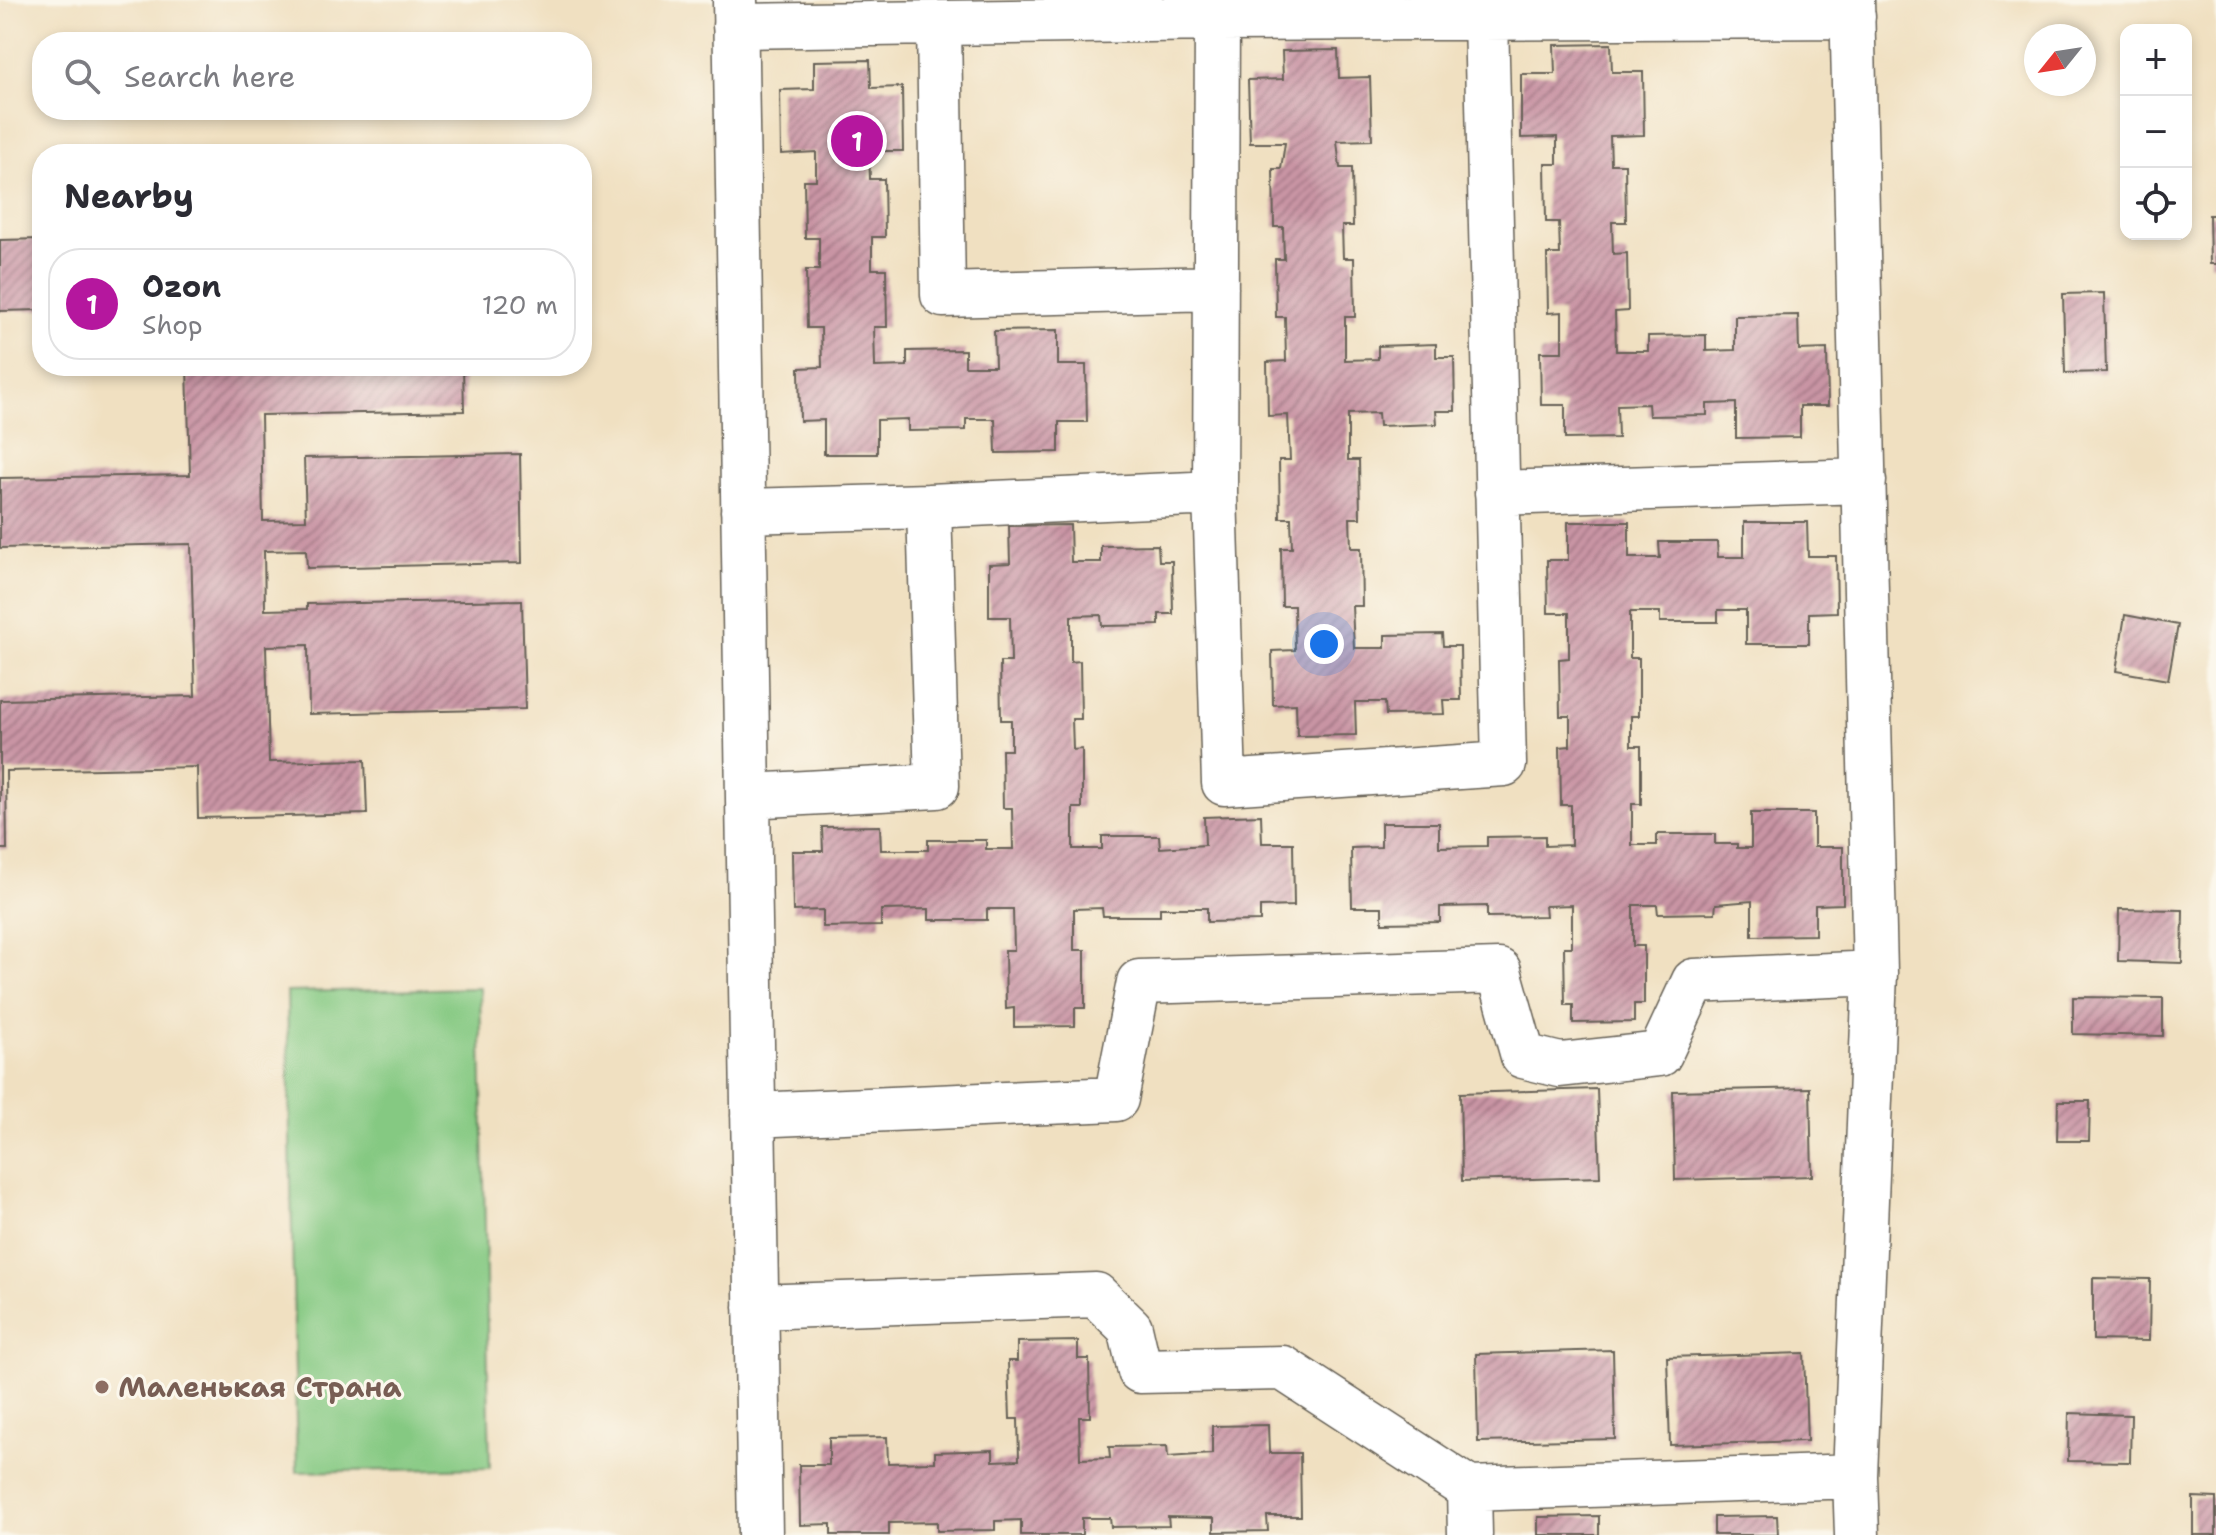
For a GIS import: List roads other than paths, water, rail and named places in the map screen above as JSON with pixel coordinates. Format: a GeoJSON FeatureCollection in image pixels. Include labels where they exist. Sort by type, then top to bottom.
{"type":"FeatureCollection","features":[{"type":"Feature","properties":{"kind":"street"},"geometry":{"type":"LineString","coordinates":[[760,1535],[735,13],[939,23],[1486,18],[1853,8],[1875,973],[1855,1476],[1857,1535]]}},
{"type":"Feature","properties":{"kind":"street"},"geometry":{"type":"LineString","coordinates":[[1217,19],[1215,493],[1224,783],[1504,764],[1486,18]]}},
{"type":"Feature","properties":{"kind":"street"},"geometry":{"type":"LineString","coordinates":[[939,23],[943,295],[1216,288]]}},
{"type":"Feature","properties":{"kind":"street"},"geometry":{"type":"LineString","coordinates":[[1497,493],[1864,481]]}},
{"type":"Feature","properties":{"kind":"street"},"geometry":{"type":"LineString","coordinates":[[743,511],[1215,493]]}},
{"type":"Feature","properties":{"kind":"street"},"geometry":{"type":"LineString","coordinates":[[748,796],[937,786],[929,506]]}},
{"type":"Feature","properties":{"kind":"street"},"geometry":{"type":"LineString","coordinates":[[753,1115],[1116,1099],[1139,982],[1499,971],[1523,1056],[1560,1065],[1660,1054],[1694,981],[1875,973]]}},
{"type":"Feature","properties":{"kind":"street"},"geometry":{"type":"LineString","coordinates":[[756,1307],[1096,1295],[1130,1328],[1140,1371],[1283,1368],[1469,1489],[1855,1476]]}},
{"type":"Feature","properties":{"kind":"street"},"geometry":{"type":"LineString","coordinates":[[1469,1489],[1470,1535]]}},
{"type":"Feature","properties":{"kind":"place","name":"Ozon"},"geometry":{"type":"Point","coordinates":[857,141]}},
{"type":"Feature","properties":{"kind":"place","name":"Маленькая Страна"},"geometry":{"type":"Point","coordinates":[102,1387]}}]}
